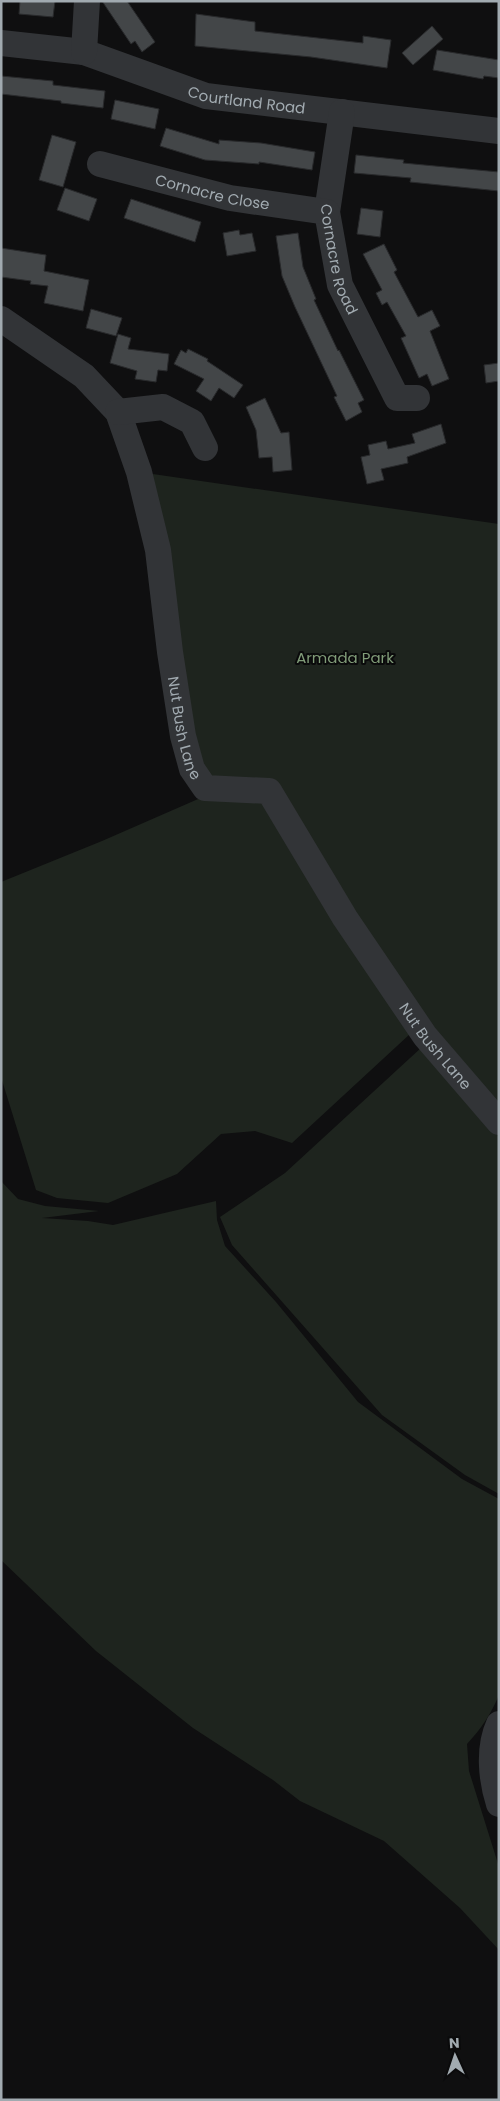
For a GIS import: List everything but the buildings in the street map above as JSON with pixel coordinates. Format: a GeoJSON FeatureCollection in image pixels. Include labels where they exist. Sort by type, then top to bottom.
{"type":"FeatureCollection","features":[{"type":"Feature","properties":{"kind":"street"},"geometry":{"type":"LineString","coordinates":[[84,52],[87,1]]}},
{"type":"Feature","properties":{"kind":"street","name":"Courtland Road"},"geometry":{"type":"LineString","coordinates":[[1,43],[84,52],[206,96],[499,131]]}},
{"type":"Feature","properties":{"kind":"street","name":"Cornacre Road"},"geometry":{"type":"LineString","coordinates":[[342,112],[327,212],[340,285],[398,403]]}},
{"type":"Feature","properties":{"kind":"street","name":"Cornacre Close"},"geometry":{"type":"LineString","coordinates":[[100,164],[230,198],[327,212]]}},
{"type":"Feature","properties":{"kind":"street","name":"Nut Bush Lane"},"geometry":{"type":"LineString","coordinates":[[1,319],[84,376],[118,412],[139,472],[158,550],[170,652],[183,736],[192,769],[205,788],[270,790],[345,918],[393,989],[437,1052],[499,1122]]}},
{"type":"Feature","properties":{"kind":"street"},"geometry":{"type":"LineString","coordinates":[[118,412],[163,407],[192,422],[205,448]]}},
{"type":"Feature","properties":{"kind":"street"},"geometry":{"type":"LineString","coordinates":[[499,1724],[494,1734],[492,1782],[499,1804]]}},
{"type":"Feature","properties":{"kind":"green space","name":"Armada Park"},"geometry":{"type":"Polygon","coordinates":[[[139,472],[499,524],[499,1122],[270,791],[205,788],[139,472]]]}},
{"type":"Feature","properties":{"kind":"green space"},"geometry":{"type":"Polygon","coordinates":[[[205,796],[266,801],[410,1034],[292,1143],[255,1131],[221,1134],[177,1174],[108,1203],[57,1198],[36,1190],[1,1077],[1,882],[205,796]]]}},
{"type":"Feature","properties":{"kind":"green space"},"geometry":{"type":"Polygon","coordinates":[[[422,1047],[499,1137],[499,1494],[465,1475],[382,1415],[232,1245],[220,1217],[285,1173],[422,1047]]]}},
{"type":"Feature","properties":{"kind":"green space"},"geometry":{"type":"Polygon","coordinates":[[[1,1181],[18,1199],[45,1206],[99,1211],[42,1218],[88,1221],[113,1225],[216,1201],[217,1220],[225,1246],[276,1302],[358,1402],[462,1479],[499,1499],[499,1695],[493,1709],[467,1744],[469,1771],[499,1867],[499,1950],[460,1908],[384,1841],[300,1801],[273,1780],[193,1728],[96,1651],[1,1560],[1,1181]]]}}]}
